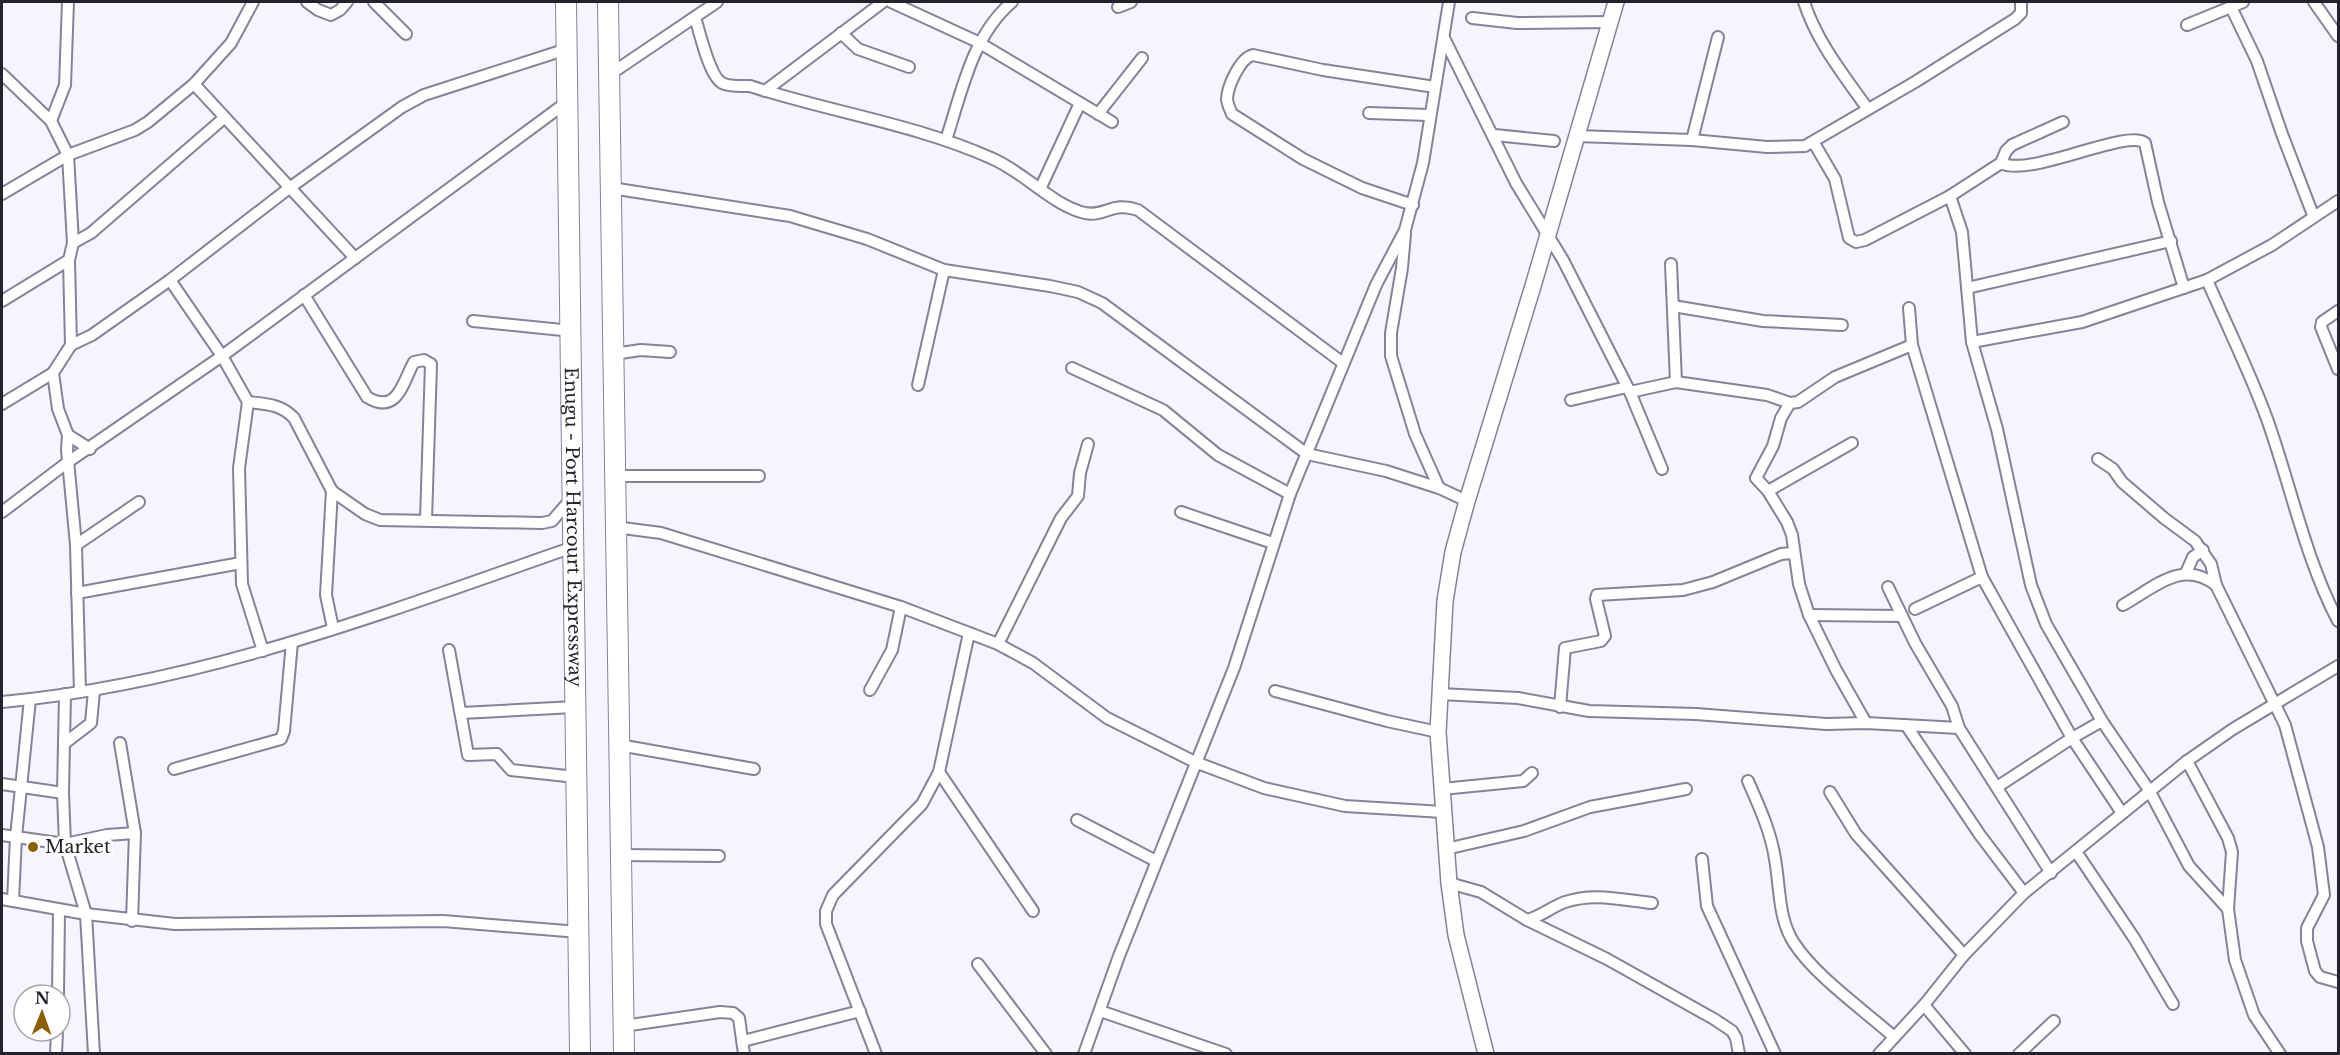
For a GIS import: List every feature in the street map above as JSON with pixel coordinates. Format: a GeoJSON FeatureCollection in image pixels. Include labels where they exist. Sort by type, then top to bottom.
{"type":"FeatureCollection","features":[{"type":"Feature","properties":{"kind":"highway","name":"Enugu - Port Harcourt Expressway"},"geometry":{"type":"LineString","coordinates":[[566,2],[580,1053]]}},
{"type":"Feature","properties":{"kind":"highway"},"geometry":{"type":"LineString","coordinates":[[608,2],[624,1053]]}},
{"type":"Feature","properties":{"kind":"main road"},"geometry":{"type":"LineString","coordinates":[[1486,1053],[1456,935],[1449,883],[1438,732],[1445,600],[1453,552],[1467,501],[1616,2]]}},
{"type":"Feature","properties":{"kind":"street"},"geometry":{"type":"LineString","coordinates":[[2,194],[69,155],[135,130],[194,84],[231,43],[253,2]]}},
{"type":"Feature","properties":{"kind":"street"},"geometry":{"type":"LineString","coordinates":[[307,2],[331,15],[347,2]]}},
{"type":"Feature","properties":{"kind":"street"},"geometry":{"type":"LineString","coordinates":[[374,2],[406,34]]}},
{"type":"Feature","properties":{"kind":"street"},"geometry":{"type":"LineString","coordinates":[[609,75],[717,2]]}},
{"type":"Feature","properties":{"kind":"street"},"geometry":{"type":"LineString","coordinates":[[765,91],[883,2]]}},
{"type":"Feature","properties":{"kind":"street"},"geometry":{"type":"LineString","coordinates":[[891,2],[978,42],[1112,122]]}},
{"type":"Feature","properties":{"kind":"street"},"geometry":{"type":"LineString","coordinates":[[946,140],[978,42],[994,19],[1012,2]]}},
{"type":"Feature","properties":{"kind":"street"},"geometry":{"type":"LineString","coordinates":[[1118,7],[1131,2]]}},
{"type":"Feature","properties":{"kind":"street"},"geometry":{"type":"LineString","coordinates":[[1084,1053],[1156,861],[1234,668],[1290,494],[1376,285],[1405,230],[1423,163],[1449,2]]}},
{"type":"Feature","properties":{"kind":"street"},"geometry":{"type":"LineString","coordinates":[[1804,2],[1821,43],[1867,108]]}},
{"type":"Feature","properties":{"kind":"street"},"geometry":{"type":"LineString","coordinates":[[1577,136],[1692,140],[1767,147],[1814,143],[1867,108],[1933,71],[2015,19],[2020,13],[2021,2]]}},
{"type":"Feature","properties":{"kind":"street"},"geometry":{"type":"LineString","coordinates":[[2187,25],[2243,2]]}},
{"type":"Feature","properties":{"kind":"street"},"geometry":{"type":"LineString","coordinates":[[2314,2],[2338,36]]}},
{"type":"Feature","properties":{"kind":"street"},"geometry":{"type":"LineString","coordinates":[[51,121],[65,85],[66,3]]}},
{"type":"Feature","properties":{"kind":"street"},"geometry":{"type":"LineString","coordinates":[[2231,7],[2257,62],[2313,215]]}},
{"type":"Feature","properties":{"kind":"street"},"geometry":{"type":"LineString","coordinates":[[695,18],[716,79],[723,84],[750,86],[946,140],[994,159],[1041,187],[1057,202],[1086,213],[1100,213],[1124,205],[1138,210],[1344,363]]}},
{"type":"Feature","properties":{"kind":"street"},"geometry":{"type":"LineString","coordinates":[[1472,18],[1517,23],[1610,22]]}},
{"type":"Feature","properties":{"kind":"street"},"geometry":{"type":"LineString","coordinates":[[841,33],[858,50],[909,67]]}},
{"type":"Feature","properties":{"kind":"street"},"geometry":{"type":"LineString","coordinates":[[1444,37],[1495,135],[1516,183],[1547,235],[1629,389],[1662,469]]}},
{"type":"Feature","properties":{"kind":"street"},"geometry":{"type":"LineString","coordinates":[[1692,140],[1718,37]]}},
{"type":"Feature","properties":{"kind":"street"},"geometry":{"type":"LineString","coordinates":[[2,404],[53,373],[71,345],[92,335],[170,280],[288,189],[402,107],[424,95],[567,50]]}},
{"type":"Feature","properties":{"kind":"street"},"geometry":{"type":"LineString","coordinates":[[1413,205],[1362,188],[1303,159],[1232,114],[1227,102],[1228,92],[1243,60],[1253,55],[1323,70],[1435,87]]}},
{"type":"Feature","properties":{"kind":"street"},"geometry":{"type":"LineString","coordinates":[[1098,114],[1142,58]]}},
{"type":"Feature","properties":{"kind":"street"},"geometry":{"type":"LineString","coordinates":[[2,74],[51,121],[69,155],[73,243],[69,260],[71,345]]}},
{"type":"Feature","properties":{"kind":"street"},"geometry":{"type":"LineString","coordinates":[[194,84],[288,189],[355,258]]}},
{"type":"Feature","properties":{"kind":"street"},"geometry":{"type":"LineString","coordinates":[[2,512],[68,462],[222,356],[567,102]]}},
{"type":"Feature","properties":{"kind":"street"},"geometry":{"type":"LineString","coordinates":[[1041,187],[1080,104]]}},
{"type":"Feature","properties":{"kind":"street"},"geometry":{"type":"LineString","coordinates":[[1368,112],[1429,115]]}},
{"type":"Feature","properties":{"kind":"street"},"geometry":{"type":"LineString","coordinates":[[73,243],[91,233],[224,118]]}},
{"type":"Feature","properties":{"kind":"street"},"geometry":{"type":"LineString","coordinates":[[1814,143],[1835,179],[1846,230],[1849,238],[1856,242],[1865,240],[1950,196],[2001,163],[2006,151],[2012,145],[2063,122]]}},
{"type":"Feature","properties":{"kind":"street"},"geometry":{"type":"LineString","coordinates":[[1495,135],[1554,141]]}},
{"type":"Feature","properties":{"kind":"street"},"geometry":{"type":"LineString","coordinates":[[2001,163],[2013,166],[2073,156],[2131,139],[2142,140],[2184,288]]}},
{"type":"Feature","properties":{"kind":"street"},"geometry":{"type":"LineString","coordinates":[[611,188],[790,216],[867,239],[944,270],[1078,292],[1102,303],[1307,454],[1386,471],[1439,488],[1467,501]]}},
{"type":"Feature","properties":{"kind":"street"},"geometry":{"type":"LineString","coordinates":[[1950,196],[1962,232],[1972,342],[1997,429],[2031,585],[2046,624],[2102,721],[2150,790],[2189,866],[2229,909]]}},
{"type":"Feature","properties":{"kind":"street"},"geometry":{"type":"LineString","coordinates":[[1972,342],[2082,321],[2207,280],[2272,245],[2313,215],[2338,201]]}},
{"type":"Feature","properties":{"kind":"street"},"geometry":{"type":"LineString","coordinates":[[1405,230],[1402,268],[1390,333],[1391,356],[1415,434],[1439,488]]}},
{"type":"Feature","properties":{"kind":"street"},"geometry":{"type":"LineString","coordinates":[[1967,288],[2171,241]]}},
{"type":"Feature","properties":{"kind":"street"},"geometry":{"type":"LineString","coordinates":[[2,301],[69,260]]}},
{"type":"Feature","properties":{"kind":"street"},"geometry":{"type":"LineString","coordinates":[[1671,264],[1676,382]]}},
{"type":"Feature","properties":{"kind":"street"},"geometry":{"type":"LineString","coordinates":[[918,385],[944,270]]}},
{"type":"Feature","properties":{"kind":"street"},"geometry":{"type":"LineString","coordinates":[[170,280],[222,356],[248,402],[239,468],[242,584],[263,651]]}},
{"type":"Feature","properties":{"kind":"street"},"geometry":{"type":"LineString","coordinates":[[2207,280],[2266,417],[2298,511],[2310,555],[2325,597],[2338,621]]}},
{"type":"Feature","properties":{"kind":"street"},"geometry":{"type":"LineString","coordinates":[[304,295],[367,397],[376,402],[387,402],[398,396],[414,362],[424,360],[431,364],[426,520]]}},
{"type":"Feature","properties":{"kind":"street"},"geometry":{"type":"LineString","coordinates":[[1673,306],[1763,321],[1842,325]]}},
{"type":"Feature","properties":{"kind":"street"},"geometry":{"type":"LineString","coordinates":[[1909,308],[1912,345],[1982,577],[2072,738],[2122,813]]}},
{"type":"Feature","properties":{"kind":"street"},"geometry":{"type":"LineString","coordinates":[[2338,311],[2322,322],[2321,327],[2338,369]]}},
{"type":"Feature","properties":{"kind":"street"},"geometry":{"type":"LineString","coordinates":[[473,321],[572,331]]}},
{"type":"Feature","properties":{"kind":"street"},"geometry":{"type":"LineString","coordinates":[[1571,400],[1676,382],[1767,395],[1790,403],[1809,397],[1835,377],[1912,345]]}},
{"type":"Feature","properties":{"kind":"street"},"geometry":{"type":"LineString","coordinates":[[613,354],[641,350],[670,352]]}},
{"type":"Feature","properties":{"kind":"street"},"geometry":{"type":"LineString","coordinates":[[1072,368],[1163,410],[1218,455],[1290,494]]}},
{"type":"Feature","properties":{"kind":"street"},"geometry":{"type":"LineString","coordinates":[[53,373],[58,409],[68,435],[68,462],[76,544],[80,693]]}},
{"type":"Feature","properties":{"kind":"street"},"geometry":{"type":"LineString","coordinates":[[248,402],[286,409],[294,418],[332,491],[365,514],[380,520],[542,523],[552,521],[574,496]]}},
{"type":"Feature","properties":{"kind":"street"},"geometry":{"type":"LineString","coordinates":[[1790,403],[1781,418],[1773,446],[1757,473],[1757,482],[1768,491],[1787,522],[1792,535],[1793,553],[1809,615],[1866,723]]}},
{"type":"Feature","properties":{"kind":"street"},"geometry":{"type":"LineString","coordinates":[[68,435],[90,449]]}},
{"type":"Feature","properties":{"kind":"street"},"geometry":{"type":"LineString","coordinates":[[1768,491],[1852,443]]}},
{"type":"Feature","properties":{"kind":"street"},"geometry":{"type":"LineString","coordinates":[[998,644],[1061,518],[1078,496],[1080,472],[1088,444]]}},
{"type":"Feature","properties":{"kind":"street"},"geometry":{"type":"LineString","coordinates":[[2098,459],[2113,469],[2122,482],[2203,550],[2211,564],[2216,585],[2273,704],[2278,709],[2318,847],[2324,895],[2307,928],[2307,941],[2315,971],[2320,977],[2338,982]]}},
{"type":"Feature","properties":{"kind":"street"},"geometry":{"type":"LineString","coordinates":[[615,477],[759,476]]}},
{"type":"Feature","properties":{"kind":"street"},"geometry":{"type":"LineString","coordinates":[[332,491],[326,595],[333,628]]}},
{"type":"Feature","properties":{"kind":"street"},"geometry":{"type":"LineString","coordinates":[[76,544],[139,502]]}},
{"type":"Feature","properties":{"kind":"street"},"geometry":{"type":"LineString","coordinates":[[1181,512],[1274,543]]}},
{"type":"Feature","properties":{"kind":"street"},"geometry":{"type":"LineString","coordinates":[[615,527],[662,533],[901,608],[998,644],[1033,663],[1107,718],[1195,762],[1264,788],[1345,806],[1443,812]]}},
{"type":"Feature","properties":{"kind":"street"},"geometry":{"type":"LineString","coordinates":[[2,702],[94,691],[163,678],[263,651],[573,547]]}},
{"type":"Feature","properties":{"kind":"street"},"geometry":{"type":"LineString","coordinates":[[2186,573],[2193,556],[2203,550]]}},
{"type":"Feature","properties":{"kind":"street"},"geometry":{"type":"LineString","coordinates":[[1560,706],[1565,648],[1601,641],[1605,636],[1597,595],[1683,590],[1713,582],[1781,554],[1793,553]]}},
{"type":"Feature","properties":{"kind":"street"},"geometry":{"type":"LineString","coordinates":[[77,593],[241,563]]}},
{"type":"Feature","properties":{"kind":"street"},"geometry":{"type":"LineString","coordinates":[[2123,605],[2171,578],[2186,573],[2204,575],[2216,585]]}},
{"type":"Feature","properties":{"kind":"street"},"geometry":{"type":"LineString","coordinates":[[1915,609],[1982,577]]}},
{"type":"Feature","properties":{"kind":"street"},"geometry":{"type":"LineString","coordinates":[[1888,587],[1952,706],[1959,728],[2051,873]]}},
{"type":"Feature","properties":{"kind":"street"},"geometry":{"type":"LineString","coordinates":[[870,690],[892,650],[901,608]]}},
{"type":"Feature","properties":{"kind":"street"},"geometry":{"type":"LineString","coordinates":[[1809,615],[1902,616]]}},
{"type":"Feature","properties":{"kind":"street"},"geometry":{"type":"LineString","coordinates":[[876,1053],[826,924],[826,911],[833,895],[922,804],[939,772],[969,633]]}},
{"type":"Feature","properties":{"kind":"street"},"geometry":{"type":"LineString","coordinates":[[174,769],[281,739],[284,731],[292,642]]}},
{"type":"Feature","properties":{"kind":"street"},"geometry":{"type":"LineString","coordinates":[[449,650],[468,755],[497,754],[511,770],[576,777]]}},
{"type":"Feature","properties":{"kind":"street"},"geometry":{"type":"LineString","coordinates":[[1879,1053],[1924,1005],[1964,955],[2024,893],[2077,853],[2122,813],[2187,761],[2273,704],[2338,666]]}},
{"type":"Feature","properties":{"kind":"street"},"geometry":{"type":"LineString","coordinates":[[65,743],[92,723],[94,691]]}},
{"type":"Feature","properties":{"kind":"street"},"geometry":{"type":"LineString","coordinates":[[1275,691],[1438,732]]}},
{"type":"Feature","properties":{"kind":"street"},"geometry":{"type":"LineString","coordinates":[[65,694],[63,793],[65,844],[86,914],[94,1053]]}},
{"type":"Feature","properties":{"kind":"street"},"geometry":{"type":"LineString","coordinates":[[1440,694],[1508,697],[1589,711],[1696,714],[1826,724],[1866,723],[1959,728]]}},
{"type":"Feature","properties":{"kind":"street"},"geometry":{"type":"LineString","coordinates":[[30,699],[7,900],[132,921],[175,924],[443,921],[579,932]]}},
{"type":"Feature","properties":{"kind":"street"},"geometry":{"type":"LineString","coordinates":[[461,713],[574,707]]}},
{"type":"Feature","properties":{"kind":"street"},"geometry":{"type":"LineString","coordinates":[[1997,787],[2102,721]]}},
{"type":"Feature","properties":{"kind":"street"},"geometry":{"type":"LineString","coordinates":[[1906,725],[1980,836],[2024,893]]}},
{"type":"Feature","properties":{"kind":"street"},"geometry":{"type":"LineString","coordinates":[[120,744],[135,833],[132,921]]}},
{"type":"Feature","properties":{"kind":"street"},"geometry":{"type":"LineString","coordinates":[[619,745],[754,769]]}},
{"type":"Feature","properties":{"kind":"street"},"geometry":{"type":"LineString","coordinates":[[2187,761],[2228,838],[2232,852],[2229,909],[2235,960],[2254,1015],[2280,1053]]}},
{"type":"Feature","properties":{"kind":"street"},"geometry":{"type":"LineString","coordinates":[[939,772],[1033,911]]}},
{"type":"Feature","properties":{"kind":"street"},"geometry":{"type":"LineString","coordinates":[[1442,789],[1523,781],[1532,773]]}},
{"type":"Feature","properties":{"kind":"street"},"geometry":{"type":"LineString","coordinates":[[1748,781],[1775,857],[1785,922],[1794,943],[1823,974],[1894,1037]]}},
{"type":"Feature","properties":{"kind":"street"},"geometry":{"type":"LineString","coordinates":[[2,784],[63,793]]}},
{"type":"Feature","properties":{"kind":"street"},"geometry":{"type":"LineString","coordinates":[[1446,849],[1524,831],[1590,807],[1686,789]]}},
{"type":"Feature","properties":{"kind":"street"},"geometry":{"type":"LineString","coordinates":[[1830,792],[1856,834],[1964,955]]}},
{"type":"Feature","properties":{"kind":"street"},"geometry":{"type":"LineString","coordinates":[[1077,820],[1156,861]]}},
{"type":"Feature","properties":{"kind":"street"},"geometry":{"type":"LineString","coordinates":[[2,835],[65,844],[107,835],[135,833]]}},
{"type":"Feature","properties":{"kind":"street"},"geometry":{"type":"LineString","coordinates":[[2077,853],[2134,938],[2173,1005]]}},
{"type":"Feature","properties":{"kind":"street"},"geometry":{"type":"LineString","coordinates":[[620,855],[719,856]]}},
{"type":"Feature","properties":{"kind":"street"},"geometry":{"type":"LineString","coordinates":[[1702,859],[1707,906],[1775,1053]]}},
{"type":"Feature","properties":{"kind":"street"},"geometry":{"type":"LineString","coordinates":[[1449,883],[1481,892],[1527,920],[1607,959],[1714,1018],[1732,1031],[1739,1053]]}},
{"type":"Feature","properties":{"kind":"street"},"geometry":{"type":"LineString","coordinates":[[1527,920],[1544,915],[1563,903],[1601,896],[1653,903]]}},
{"type":"Feature","properties":{"kind":"street"},"geometry":{"type":"LineString","coordinates":[[58,983],[59,910]]}},
{"type":"Feature","properties":{"kind":"street"},"geometry":{"type":"LineString","coordinates":[[1544,915],[1548,930]]}},
{"type":"Feature","properties":{"kind":"street"},"geometry":{"type":"LineString","coordinates":[[978,964],[1046,1053]]}},
{"type":"Feature","properties":{"kind":"street"},"geometry":{"type":"LineString","coordinates":[[1924,1005],[1965,1053]]}},
{"type":"Feature","properties":{"kind":"street"},"geometry":{"type":"LineString","coordinates":[[623,1026],[726,1011],[739,1018],[744,1053]]}},
{"type":"Feature","properties":{"kind":"street"},"geometry":{"type":"LineString","coordinates":[[742,1041],[860,1011]]}},
{"type":"Feature","properties":{"kind":"street"},"geometry":{"type":"LineString","coordinates":[[1100,1011],[1226,1053]]}},
{"type":"Feature","properties":{"kind":"street"},"geometry":{"type":"LineString","coordinates":[[2019,1053],[2054,1021]]}},
{"type":"Feature","properties":{"kind":"place","name":"Market"},"geometry":{"type":"Point","coordinates":[33,847]}}]}
